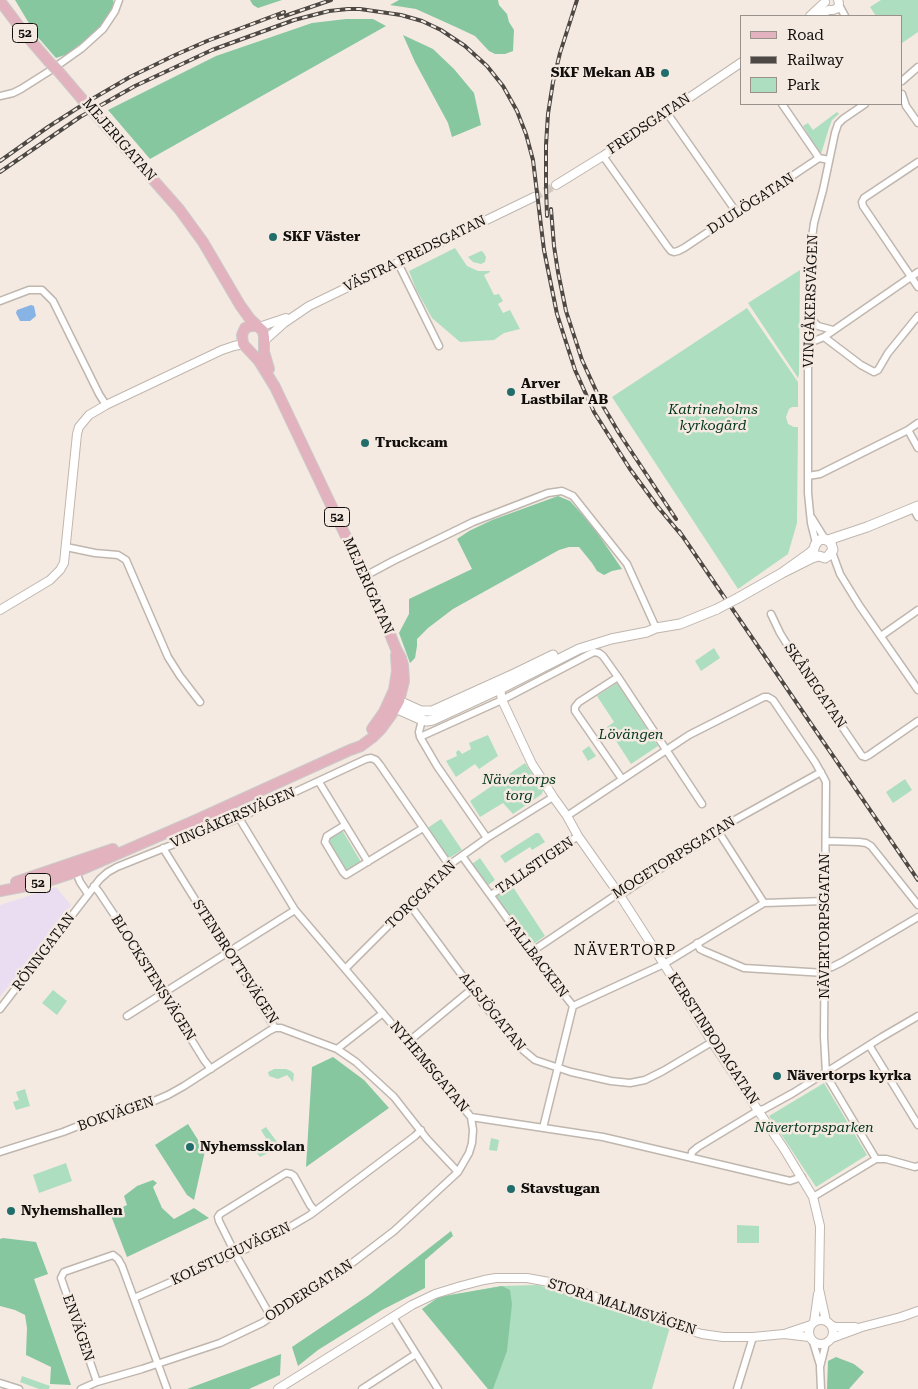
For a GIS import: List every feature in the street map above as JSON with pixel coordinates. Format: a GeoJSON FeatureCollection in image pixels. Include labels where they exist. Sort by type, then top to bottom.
{"type":"FeatureCollection","features":[{"type":"Feature","properties":{"kind":"main road","name":"MEJERIGATAN"},"geometry":{"type":"LineString","coordinates":[[0,1],[25,34],[184,216],[248,316],[258,326]]}},
{"type":"Feature","properties":{"kind":"main road","name":"MEJERIGATAN"},"geometry":{"type":"LineString","coordinates":[[228,286],[240,316],[244,339],[275,387],[383,615],[396,649],[397,678],[394,690],[395,704]]}},
{"type":"Feature","properties":{"kind":"main road"},"geometry":{"type":"LineString","coordinates":[[258,326],[246,327],[244,339],[252,349],[258,348],[264,341]]}},
{"type":"Feature","properties":{"kind":"main road","name":"52"},"geometry":{"type":"LineString","coordinates":[[258,326],[264,334],[264,341]]}},
{"type":"Feature","properties":{"kind":"main road","name":"MEJERIGATAN"},"geometry":{"type":"LineString","coordinates":[[264,341],[265,357],[275,387]]}},
{"type":"Feature","properties":{"kind":"main road"},"geometry":{"type":"LineString","coordinates":[[395,704],[423,716],[427,721],[432,720],[571,647],[590,640],[632,631],[680,624],[717,608],[782,573],[810,554],[867,527],[916,507]]}},
{"type":"Feature","properties":{"kind":"main road","name":"VINGÅKERSVÄGEN"},"geometry":{"type":"LineString","coordinates":[[0,889],[42,883],[74,867],[166,832],[350,750],[395,704]]}},
{"type":"Feature","properties":{"kind":"street"},"geometry":{"type":"LineString","coordinates":[[0,96],[22,89],[82,48],[102,30],[115,12],[119,0]]}},
{"type":"Feature","properties":{"kind":"street"},"geometry":{"type":"LineString","coordinates":[[826,1],[826,7],[836,4]]}},
{"type":"Feature","properties":{"kind":"street"},"geometry":{"type":"LineString","coordinates":[[811,15],[826,1]]}},
{"type":"Feature","properties":{"kind":"street"},"geometry":{"type":"LineString","coordinates":[[819,15],[836,4]]}},
{"type":"Feature","properties":{"kind":"street"},"geometry":{"type":"LineString","coordinates":[[836,4],[842,15]]}},
{"type":"Feature","properties":{"kind":"street","name":"FREDSGATAN"},"geometry":{"type":"LineString","coordinates":[[556,186],[740,63]]}},
{"type":"Feature","properties":{"kind":"street"},"geometry":{"type":"LineString","coordinates":[[903,74],[918,67]]}},
{"type":"Feature","properties":{"kind":"street"},"geometry":{"type":"LineString","coordinates":[[903,80],[918,67]]}},
{"type":"Feature","properties":{"kind":"street"},"geometry":{"type":"LineString","coordinates":[[904,104],[918,123]]}},
{"type":"Feature","properties":{"kind":"street"},"geometry":{"type":"LineString","coordinates":[[783,105],[819,158],[829,160]]}},
{"type":"Feature","properties":{"kind":"street","name":"VINGÅKERSVÄGEN"},"geometry":{"type":"LineString","coordinates":[[824,548],[810,514],[808,493],[808,316],[812,235],[838,124],[864,105]]}},
{"type":"Feature","properties":{"kind":"street"},"geometry":{"type":"LineString","coordinates":[[667,113],[737,213]]}},
{"type":"Feature","properties":{"kind":"street","name":"DJULÖGATAN"},"geometry":{"type":"LineString","coordinates":[[603,156],[666,246],[673,252],[684,248],[819,158]]}},
{"type":"Feature","properties":{"kind":"street"},"geometry":{"type":"LineString","coordinates":[[918,162],[864,198],[862,202],[918,287]]}},
{"type":"Feature","properties":{"kind":"street","name":"VÄSTRA FREDSGATAN"},"geometry":{"type":"LineString","coordinates":[[264,341],[284,322],[336,292],[534,197]]}},
{"type":"Feature","properties":{"kind":"street"},"geometry":{"type":"LineString","coordinates":[[398,263],[439,346]]}},
{"type":"Feature","properties":{"kind":"street"},"geometry":{"type":"LineString","coordinates":[[808,341],[824,337],[918,272]]}},
{"type":"Feature","properties":{"kind":"street"},"geometry":{"type":"LineString","coordinates":[[0,301],[28,290],[42,290],[53,301],[106,405]]}},
{"type":"Feature","properties":{"kind":"street","name":"VÄSTRA FREDSGATAN"},"geometry":{"type":"LineString","coordinates":[[258,326],[271,324],[297,314]]}},
{"type":"Feature","properties":{"kind":"street"},"geometry":{"type":"LineString","coordinates":[[808,316],[818,326],[832,330]]}},
{"type":"Feature","properties":{"kind":"street"},"geometry":{"type":"LineString","coordinates":[[824,337],[871,372],[875,372],[918,316]]}},
{"type":"Feature","properties":{"kind":"street"},"geometry":{"type":"LineString","coordinates":[[0,610],[43,585],[56,575],[64,563],[76,444],[79,427],[88,415],[244,339]]}},
{"type":"Feature","properties":{"kind":"street"},"geometry":{"type":"LineString","coordinates":[[808,476],[820,474],[908,430],[918,423]]}},
{"type":"Feature","properties":{"kind":"street"},"geometry":{"type":"LineString","coordinates":[[908,430],[918,448]]}},
{"type":"Feature","properties":{"kind":"street"},"geometry":{"type":"LineString","coordinates":[[365,576],[474,522],[548,494],[562,491],[574,496],[627,564],[656,628]]}},
{"type":"Feature","properties":{"kind":"street"},"geometry":{"type":"LineString","coordinates":[[916,507],[918,517]]}},
{"type":"Feature","properties":{"kind":"street"},"geometry":{"type":"LineString","coordinates":[[66,546],[95,553],[118,555],[126,560],[168,657],[200,702]]}},
{"type":"Feature","properties":{"kind":"street"},"geometry":{"type":"LineString","coordinates":[[824,548],[859,605],[918,690]]}},
{"type":"Feature","properties":{"kind":"street"},"geometry":{"type":"LineString","coordinates":[[881,636],[918,610]]}},
{"type":"Feature","properties":{"kind":"street","name":"SKÅNEGATAN"},"geometry":{"type":"LineString","coordinates":[[771,614],[798,662],[862,756],[869,755],[918,721]]}},
{"type":"Feature","properties":{"kind":"street"},"geometry":{"type":"LineString","coordinates":[[420,737],[502,700],[594,652],[599,653],[618,677],[702,804]]}},
{"type":"Feature","properties":{"kind":"street"},"geometry":{"type":"LineString","coordinates":[[618,677],[579,702],[575,707],[622,779]]}},
{"type":"Feature","properties":{"kind":"street"},"geometry":{"type":"LineString","coordinates":[[499,685],[502,700]]}},
{"type":"Feature","properties":{"kind":"street","name":"NÄVERTORPSGATAN"},"geometry":{"type":"LineString","coordinates":[[667,750],[689,735],[738,709],[768,697],[773,700],[821,772],[826,782],[824,1037],[826,1073],[828,1080],[876,1158]]}},
{"type":"Feature","properties":{"kind":"street","name":"KERSTINBODAGATAN"},"geometry":{"type":"LineString","coordinates":[[502,700],[528,756],[553,797],[619,894],[712,1042],[759,1110],[813,1196],[820,1226],[819,1289],[812,1323]]}},
{"type":"Feature","properties":{"kind":"street"},"geometry":{"type":"LineString","coordinates":[[423,716],[419,732],[420,737],[437,766],[487,838]]}},
{"type":"Feature","properties":{"kind":"street"},"geometry":{"type":"LineString","coordinates":[[567,816],[667,750]]}},
{"type":"Feature","properties":{"kind":"street","name":"VINGÅKERSVÄGEN"},"geometry":{"type":"LineString","coordinates":[[94,886],[100,879],[117,867],[239,818],[371,758],[376,760],[423,828]]}},
{"type":"Feature","properties":{"kind":"street","name":"MOGETORPSGATAN"},"geometry":{"type":"LineString","coordinates":[[531,952],[612,897],[625,892],[733,821],[821,772]]}},
{"type":"Feature","properties":{"kind":"street"},"geometry":{"type":"LineString","coordinates":[[318,782],[368,862]]}},
{"type":"Feature","properties":{"kind":"street","name":"TORGGATAN"},"geometry":{"type":"LineString","coordinates":[[346,968],[449,864],[553,797]]}},
{"type":"Feature","properties":{"kind":"street","name":"NYHEMSGATAN"},"geometry":{"type":"LineString","coordinates":[[239,818],[295,910],[471,1117],[603,1137],[790,1181],[802,1177]]}},
{"type":"Feature","properties":{"kind":"street"},"geometry":{"type":"LineString","coordinates":[[345,825],[325,839],[334,860],[346,875],[423,828],[449,864]]}},
{"type":"Feature","properties":{"kind":"street"},"geometry":{"type":"LineString","coordinates":[[718,831],[764,903]]}},
{"type":"Feature","properties":{"kind":"street","name":"TALLSTIGEN"},"geometry":{"type":"LineString","coordinates":[[491,895],[578,836]]}},
{"type":"Feature","properties":{"kind":"street"},"geometry":{"type":"LineString","coordinates":[[826,841],[866,843],[871,846],[918,905]]}},
{"type":"Feature","properties":{"kind":"street","name":"STENBROTTSVÄGEN"},"geometry":{"type":"LineString","coordinates":[[163,848],[275,1028],[290,1031],[337,1049],[356,1062],[394,1097],[458,1172]]}},
{"type":"Feature","properties":{"kind":"street","name":"TALLBACKEN"},"geometry":{"type":"LineString","coordinates":[[462,856],[531,952],[573,1006],[543,1128]]}},
{"type":"Feature","properties":{"kind":"street"},"geometry":{"type":"LineString","coordinates":[[74,867],[80,882],[88,894]]}},
{"type":"Feature","properties":{"kind":"street","name":"RÖNNGATAN"},"geometry":{"type":"LineString","coordinates":[[0,1009],[94,886]]}},
{"type":"Feature","properties":{"kind":"street","name":"BLOCKSTENSVÄGEN"},"geometry":{"type":"LineString","coordinates":[[94,886],[210,1069]]}},
{"type":"Feature","properties":{"kind":"street"},"geometry":{"type":"LineString","coordinates":[[573,1006],[664,964],[764,903],[825,901]]}},
{"type":"Feature","properties":{"kind":"street","name":"ALSJÖGATAN"},"geometry":{"type":"LineString","coordinates":[[410,905],[510,1037],[535,1060],[557,1068],[622,1083],[638,1082],[663,1071],[712,1042]]}},
{"type":"Feature","properties":{"kind":"street"},"geometry":{"type":"LineString","coordinates":[[127,1016],[295,910]]}},
{"type":"Feature","properties":{"kind":"street"},"geometry":{"type":"LineString","coordinates":[[697,943],[700,949],[744,968],[825,971],[918,917]]}},
{"type":"Feature","properties":{"kind":"street"},"geometry":{"type":"LineString","coordinates":[[408,1042],[472,989]]}},
{"type":"Feature","properties":{"kind":"street"},"geometry":{"type":"LineString","coordinates":[[337,1049],[383,1013]]}},
{"type":"Feature","properties":{"kind":"street"},"geometry":{"type":"LineString","coordinates":[[691,1158],[695,1149],[759,1110],[826,1073],[918,1016]]}},
{"type":"Feature","properties":{"kind":"street","name":"BOKVÄGEN"},"geometry":{"type":"LineString","coordinates":[[0,1152],[63,1132],[96,1119],[116,1116],[168,1095],[275,1028]]}},
{"type":"Feature","properties":{"kind":"street"},"geometry":{"type":"LineString","coordinates":[[869,1045],[918,1125]]}},
{"type":"Feature","properties":{"kind":"street","name":"ODDERGATAN"},"geometry":{"type":"LineString","coordinates":[[81,1389],[97,1382],[220,1343],[271,1317],[324,1284],[381,1241],[458,1172],[470,1153],[472,1143],[471,1117]]}},
{"type":"Feature","properties":{"kind":"street","name":"KOLSTUGUVÄGEN"},"geometry":{"type":"LineString","coordinates":[[134,1298],[272,1237],[315,1212],[421,1130]]}},
{"type":"Feature","properties":{"kind":"street"},"geometry":{"type":"LineString","coordinates":[[813,1196],[876,1158],[917,1166]]}},
{"type":"Feature","properties":{"kind":"street"},"geometry":{"type":"LineString","coordinates":[[271,1317],[218,1218],[223,1212],[286,1173],[294,1176],[315,1212]]}},
{"type":"Feature","properties":{"kind":"street","name":"ENVÄGEN"},"geometry":{"type":"LineString","coordinates":[[97,1382],[61,1278],[62,1274],[73,1268],[113,1255],[117,1257],[122,1266],[134,1298]]}},
{"type":"Feature","properties":{"kind":"street","name":"STORA MALMSVÄGEN"},"geometry":{"type":"LineString","coordinates":[[278,1389],[412,1305],[460,1286],[484,1280],[521,1278],[560,1284],[695,1332],[723,1337],[784,1334],[812,1323]]}},
{"type":"Feature","properties":{"kind":"street","name":"KERSTINBODAGATAN"},"geometry":{"type":"LineString","coordinates":[[819,1289],[829,1323]]}},
{"type":"Feature","properties":{"kind":"street"},"geometry":{"type":"LineString","coordinates":[[134,1298],[167,1389]]}},
{"type":"Feature","properties":{"kind":"street"},"geometry":{"type":"LineString","coordinates":[[820,1367],[826,1344],[832,1338],[862,1327],[918,1311]]}},
{"type":"Feature","properties":{"kind":"street"},"geometry":{"type":"LineString","coordinates":[[393,1317],[438,1389]]}},
{"type":"Feature","properties":{"kind":"street"},"geometry":{"type":"LineString","coordinates":[[821,1389],[820,1367],[809,1328],[812,1323],[820,1320],[835,1327],[862,1327]]}},
{"type":"Feature","properties":{"kind":"street"},"geometry":{"type":"LineString","coordinates":[[829,1323],[833,1331],[832,1338]]}},
{"type":"Feature","properties":{"kind":"street","name":"STORA MALMSVÄGEN"},"geometry":{"type":"LineString","coordinates":[[784,1334],[811,1340]]}},
{"type":"Feature","properties":{"kind":"street"},"geometry":{"type":"LineString","coordinates":[[737,1389],[753,1337]]}},
{"type":"Feature","properties":{"kind":"street"},"geometry":{"type":"LineString","coordinates":[[811,1340],[820,1344],[826,1344]]}},
{"type":"Feature","properties":{"kind":"street"},"geometry":{"type":"LineString","coordinates":[[362,1389],[416,1354]]}},
{"type":"Feature","properties":{"kind":"street"},"geometry":{"type":"LineString","coordinates":[[0,1383],[19,1389]]}},
{"type":"Feature","properties":{"kind":"shaded area"},"geometry":{"type":"Polygon","coordinates":[[[56,887],[71,905],[0,997],[0,905],[56,887]]]}},
{"type":"Feature","properties":{"kind":"green space"},"geometry":{"type":"Polygon","coordinates":[[[15,0],[113,0],[114,5],[104,23],[85,41],[68,54],[56,58],[36,35],[15,0]]]}},
{"type":"Feature","properties":{"kind":"green space"},"geometry":{"type":"Polygon","coordinates":[[[250,0],[282,0],[258,8],[250,0]]]}},
{"type":"Feature","properties":{"kind":"green space"},"geometry":{"type":"Polygon","coordinates":[[[399,0],[498,0],[514,30],[513,51],[505,54],[495,54],[489,51],[475,36],[458,28],[416,9],[390,5],[399,0]]]}},
{"type":"Feature","properties":{"kind":"green space"},"geometry":{"type":"Polygon","coordinates":[[[881,0],[918,0],[918,32],[903,42],[903,15],[875,15],[870,7],[881,0]]]}},
{"type":"Feature","properties":{"kind":"green space"},"geometry":{"type":"Polygon","coordinates":[[[346,19],[373,19],[386,26],[150,159],[108,110],[216,56],[312,23],[346,19]]]}},
{"type":"Feature","properties":{"kind":"green space"},"geometry":{"type":"Polygon","coordinates":[[[403,35],[433,49],[454,69],[474,93],[481,125],[452,137],[448,123],[415,62],[403,35]]]}},
{"type":"Feature","properties":{"kind":"green space"},"geometry":{"type":"Polygon","coordinates":[[[837,112],[839,114],[832,120],[820,154],[803,126],[808,123],[813,130],[837,112]]]}},
{"type":"Feature","properties":{"kind":"green space"},"geometry":{"type":"Polygon","coordinates":[[[455,248],[467,266],[478,271],[490,271],[484,275],[494,295],[499,294],[503,301],[498,304],[503,313],[510,310],[520,329],[504,333],[494,340],[460,342],[432,318],[416,289],[409,271],[455,248]]]}},
{"type":"Feature","properties":{"kind":"green space"},"geometry":{"type":"Polygon","coordinates":[[[481,251],[486,257],[485,262],[481,264],[473,262],[468,257],[481,251]]]}},
{"type":"Feature","properties":{"kind":"green space"},"geometry":{"type":"Polygon","coordinates":[[[800,270],[799,374],[798,378],[748,303],[800,270]]]}},
{"type":"Feature","properties":{"kind":"green space","name":"Katrineholms kyrkogård"},"geometry":{"type":"Polygon","coordinates":[[[747,308],[798,382],[798,407],[789,409],[786,417],[788,424],[798,427],[797,523],[788,554],[738,589],[612,397],[747,308]]]}},
{"type":"Feature","properties":{"kind":"green space"},"geometry":{"type":"Polygon","coordinates":[[[558,496],[570,501],[580,512],[596,531],[622,569],[604,575],[597,571],[579,547],[559,550],[453,609],[417,639],[415,658],[410,663],[399,633],[409,614],[409,599],[472,569],[457,539],[492,520],[558,496]]]}},
{"type":"Feature","properties":{"kind":"green space"},"geometry":{"type":"Polygon","coordinates":[[[714,648],[720,658],[701,671],[695,661],[714,648]]]}},
{"type":"Feature","properties":{"kind":"green space","name":"Lövängen"},"geometry":{"type":"Polygon","coordinates":[[[617,683],[658,746],[631,764],[607,727],[614,722],[597,696],[617,683]]]}},
{"type":"Feature","properties":{"kind":"green space"},"geometry":{"type":"Polygon","coordinates":[[[488,735],[498,756],[479,769],[475,764],[456,777],[446,761],[457,756],[456,752],[459,750],[462,754],[471,749],[469,743],[488,735]]]}},
{"type":"Feature","properties":{"kind":"green space"},"geometry":{"type":"Polygon","coordinates":[[[589,746],[596,756],[588,761],[582,751],[589,746]]]}},
{"type":"Feature","properties":{"kind":"green space","name":"Nävertorps torg"},"geometry":{"type":"Polygon","coordinates":[[[525,763],[543,790],[542,794],[513,814],[503,803],[480,817],[470,801],[525,763]]]}},
{"type":"Feature","properties":{"kind":"green space"},"geometry":{"type":"Polygon","coordinates":[[[905,779],[912,790],[893,803],[886,792],[905,779]]]}},
{"type":"Feature","properties":{"kind":"green space"},"geometry":{"type":"Polygon","coordinates":[[[441,819],[462,850],[446,860],[426,829],[441,819]]]}},
{"type":"Feature","properties":{"kind":"green space"},"geometry":{"type":"Polygon","coordinates":[[[342,830],[361,862],[344,872],[325,840],[342,830]]]}},
{"type":"Feature","properties":{"kind":"green space"},"geometry":{"type":"Polygon","coordinates":[[[536,833],[539,833],[545,842],[532,850],[530,847],[505,863],[500,856],[536,833]]]}},
{"type":"Feature","properties":{"kind":"green space"},"geometry":{"type":"Polygon","coordinates":[[[480,858],[495,880],[487,886],[472,864],[480,858]]]}},
{"type":"Feature","properties":{"kind":"green space"},"geometry":{"type":"Polygon","coordinates":[[[511,884],[545,936],[532,945],[528,945],[496,898],[496,895],[511,884]]]}},
{"type":"Feature","properties":{"kind":"green space"},"geometry":{"type":"Polygon","coordinates":[[[53,990],[67,1001],[57,1015],[42,1003],[53,990]]]}},
{"type":"Feature","properties":{"kind":"green space"},"geometry":{"type":"Polygon","coordinates":[[[333,1057],[364,1080],[389,1108],[306,1167],[312,1067],[333,1057]]]}},
{"type":"Feature","properties":{"kind":"green space"},"geometry":{"type":"Polygon","coordinates":[[[274,1069],[291,1071],[294,1074],[293,1082],[287,1075],[278,1079],[269,1076],[268,1072],[274,1069]]]}},
{"type":"Feature","properties":{"kind":"green space","name":"Nävertorpsparken"},"geometry":{"type":"Polygon","coordinates":[[[824,1083],[867,1155],[816,1187],[769,1116],[824,1083]]]}},
{"type":"Feature","properties":{"kind":"green space"},"geometry":{"type":"Polygon","coordinates":[[[25,1089],[30,1106],[16,1110],[13,1102],[19,1100],[16,1092],[25,1089]]]}},
{"type":"Feature","properties":{"kind":"green space"},"geometry":{"type":"Polygon","coordinates":[[[188,1124],[205,1151],[194,1200],[187,1195],[155,1145],[188,1124]]]}},
{"type":"Feature","properties":{"kind":"green space"},"geometry":{"type":"Polygon","coordinates":[[[266,1127],[277,1142],[277,1147],[275,1150],[260,1157],[257,1153],[270,1145],[261,1130],[266,1127]]]}},
{"type":"Feature","properties":{"kind":"green space"},"geometry":{"type":"Polygon","coordinates":[[[491,1138],[499,1140],[497,1151],[489,1150],[491,1138]]]}},
{"type":"Feature","properties":{"kind":"green space"},"geometry":{"type":"Polygon","coordinates":[[[66,1163],[72,1181],[39,1193],[33,1175],[66,1163]]]}},
{"type":"Feature","properties":{"kind":"green space"},"geometry":{"type":"Polygon","coordinates":[[[153,1180],[157,1183],[153,1187],[162,1208],[174,1219],[194,1208],[209,1218],[127,1257],[110,1213],[127,1205],[124,1196],[137,1186],[153,1180]]]}},
{"type":"Feature","properties":{"kind":"green space"},"geometry":{"type":"Polygon","coordinates":[[[737,1225],[759,1226],[759,1243],[737,1243],[737,1225]]]}},
{"type":"Feature","properties":{"kind":"green space"},"geometry":{"type":"Polygon","coordinates":[[[451,1231],[453,1236],[425,1260],[425,1288],[382,1310],[318,1350],[298,1366],[292,1347],[369,1295],[451,1231]]]}},
{"type":"Feature","properties":{"kind":"green space"},"geometry":{"type":"Polygon","coordinates":[[[0,1239],[36,1242],[48,1274],[34,1279],[71,1385],[50,1384],[51,1367],[26,1355],[27,1328],[25,1315],[0,1306],[0,1239]]]}},
{"type":"Feature","properties":{"kind":"green space"},"geometry":{"type":"Polygon","coordinates":[[[538,1285],[670,1327],[652,1389],[488,1389],[422,1309],[439,1297],[502,1286],[538,1285]]]}},
{"type":"Feature","properties":{"kind":"green space"},"geometry":{"type":"Polygon","coordinates":[[[502,1286],[510,1290],[512,1304],[507,1351],[493,1389],[488,1389],[422,1309],[439,1297],[502,1286]]]}},
{"type":"Feature","properties":{"kind":"green space"},"geometry":{"type":"Polygon","coordinates":[[[281,1354],[280,1375],[249,1389],[187,1389],[281,1354]]]}},
{"type":"Feature","properties":{"kind":"green space"},"geometry":{"type":"Polygon","coordinates":[[[836,1357],[854,1364],[864,1372],[849,1389],[827,1389],[828,1361],[836,1357]]]}},
{"type":"Feature","properties":{"kind":"green space"},"geometry":{"type":"Polygon","coordinates":[[[22,1376],[50,1386],[49,1389],[39,1389],[20,1382],[22,1376]]]}},
{"type":"Feature","properties":{"kind":"water"},"geometry":{"type":"Polygon","coordinates":[[[31,305],[34,306],[36,316],[30,321],[20,321],[16,313],[17,310],[31,305]]]}},
{"type":"Feature","properties":{"kind":"tunnel"},"geometry":{"type":"LineString","coordinates":[[534,197],[556,185]]}},
{"type":"Feature","properties":{"kind":"railway"},"geometry":{"type":"LineString","coordinates":[[279,18],[331,0]]}},
{"type":"Feature","properties":{"kind":"railway"},"geometry":{"type":"LineString","coordinates":[[547,216],[546,145],[548,114],[560,53],[577,0]]}},
{"type":"Feature","properties":{"kind":"railway"},"geometry":{"type":"LineString","coordinates":[[0,172],[80,117],[135,86],[212,50],[294,20],[329,11],[360,9],[401,15],[422,21],[441,30],[465,46],[487,66],[503,86],[517,111],[533,160],[544,250],[557,314],[575,370],[594,412],[630,469],[683,537]]}},
{"type":"Feature","properties":{"kind":"railway"},"geometry":{"type":"LineString","coordinates":[[0,161],[48,127],[130,77],[207,41],[284,12]]}},
{"type":"Feature","properties":{"kind":"railway"},"geometry":{"type":"LineString","coordinates":[[551,209],[554,246],[566,311],[582,360],[603,406],[676,519]]}},
{"type":"Feature","properties":{"kind":"railway"},"geometry":{"type":"LineString","coordinates":[[679,531],[918,880]]}},
{"type":"Feature","properties":{"kind":"place","name":"SKF Mekan AB"},"geometry":{"type":"Point","coordinates":[665,73]}},
{"type":"Feature","properties":{"kind":"place","name":"SKF Väster"},"geometry":{"type":"Point","coordinates":[273,237]}},
{"type":"Feature","properties":{"kind":"place","name":"Arver Lastbilar AB"},"geometry":{"type":"Point","coordinates":[511,392]}},
{"type":"Feature","properties":{"kind":"place","name":"Truckcam"},"geometry":{"type":"Point","coordinates":[365,443]}},
{"type":"Feature","properties":{"kind":"place","name":"Nävertorps kyrka"},"geometry":{"type":"Point","coordinates":[777,1076]}},
{"type":"Feature","properties":{"kind":"place","name":"Nyhemsskolan"},"geometry":{"type":"Point","coordinates":[190,1147]}},
{"type":"Feature","properties":{"kind":"place","name":"Stavstugan"},"geometry":{"type":"Point","coordinates":[511,1189]}},
{"type":"Feature","properties":{"kind":"place","name":"Nyhemshallen"},"geometry":{"type":"Point","coordinates":[11,1211]}},
{"type":"Feature","properties":{"kind":"district","name":"NÄVERTORP"},"geometry":{"type":"Point","coordinates":[625,951]}}]}
